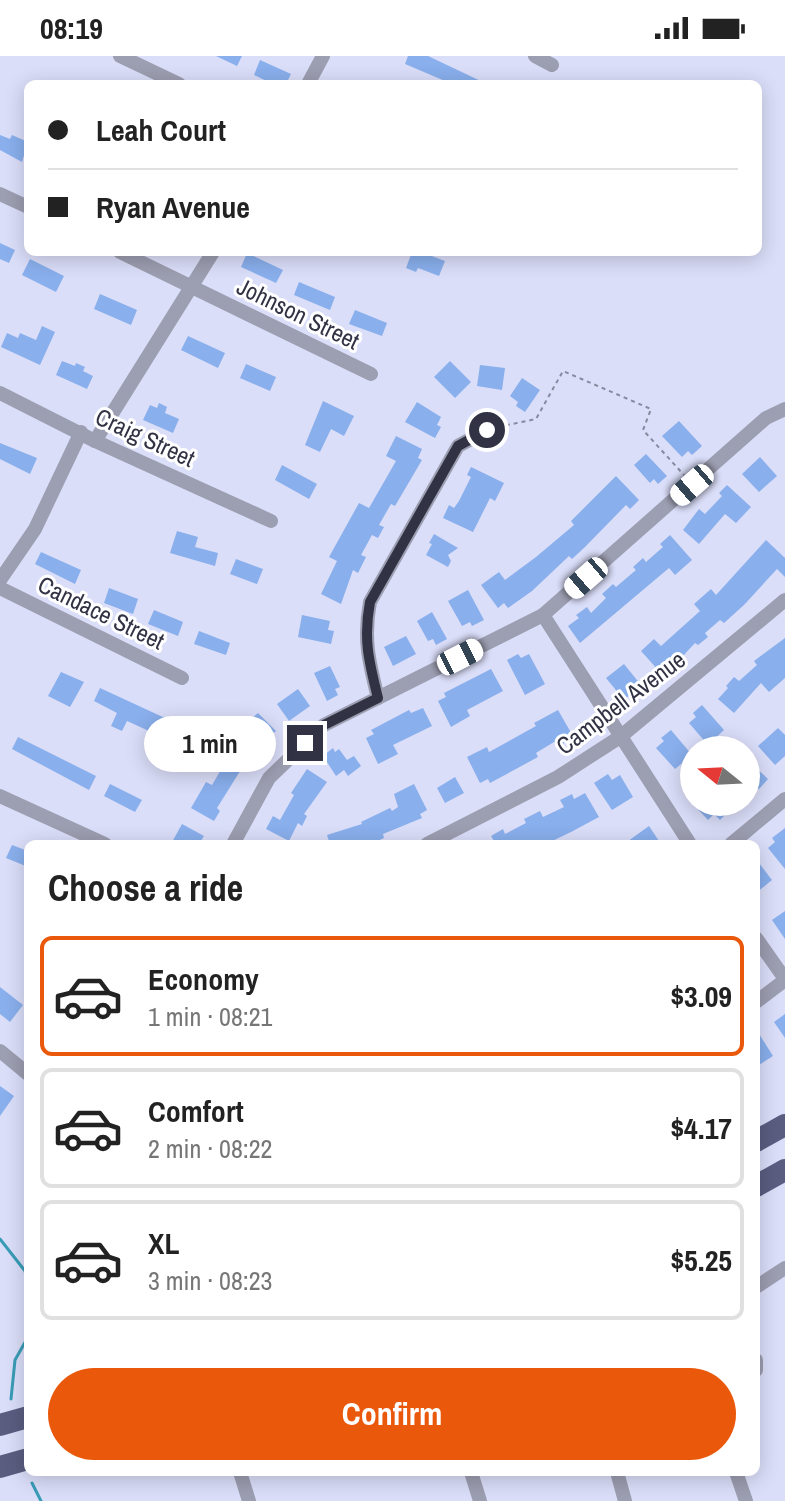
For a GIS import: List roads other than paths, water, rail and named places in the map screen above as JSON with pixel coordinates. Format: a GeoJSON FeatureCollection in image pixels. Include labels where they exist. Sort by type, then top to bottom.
{"type":"FeatureCollection","features":[{"type":"Feature","properties":{"kind":"highway"},"geometry":{"type":"LineString","coordinates":[[760,1139],[785,1125]]}},
{"type":"Feature","properties":{"kind":"highway"},"geometry":{"type":"LineString","coordinates":[[760,1184],[785,1170]]}},
{"type":"Feature","properties":{"kind":"highway"},"geometry":{"type":"LineString","coordinates":[[0,1425],[24,1418]]}},
{"type":"Feature","properties":{"kind":"highway"},"geometry":{"type":"LineString","coordinates":[[0,1467],[24,1460]]}},
{"type":"Feature","properties":{"kind":"street"},"geometry":{"type":"LineString","coordinates":[[120,56],[171,80]]}},
{"type":"Feature","properties":{"kind":"street"},"geometry":{"type":"LineString","coordinates":[[310,80],[323,56]]}},
{"type":"Feature","properties":{"kind":"street"},"geometry":{"type":"LineString","coordinates":[[535,56],[552,65]]}},
{"type":"Feature","properties":{"kind":"street"},"geometry":{"type":"LineString","coordinates":[[0,194],[24,205]]}},
{"type":"Feature","properties":{"kind":"street","name":"Johnson Street"},"geometry":{"type":"LineString","coordinates":[[128,256],[371,374]]}},
{"type":"Feature","properties":{"kind":"street"},"geometry":{"type":"LineString","coordinates":[[95,441],[211,256]]}},
{"type":"Feature","properties":{"kind":"street","name":"Craig Street"},"geometry":{"type":"LineString","coordinates":[[0,393],[95,441],[271,521]]}},
{"type":"Feature","properties":{"kind":"street"},"geometry":{"type":"LineString","coordinates":[[235,840],[269,778],[324,725],[543,615],[766,418],[785,409]]}},
{"type":"Feature","properties":{"kind":"street"},"geometry":{"type":"LineString","coordinates":[[378,698],[367,653],[365,627],[370,602],[458,446],[487,430]]}},
{"type":"Feature","properties":{"kind":"street"},"geometry":{"type":"LineString","coordinates":[[0,580],[35,529],[81,432]]}},
{"type":"Feature","properties":{"kind":"street","name":"Candace Street"},"geometry":{"type":"LineString","coordinates":[[0,588],[182,678]]}},
{"type":"Feature","properties":{"kind":"street","name":"Campbell Avenue"},"geometry":{"type":"LineString","coordinates":[[435,840],[558,777],[620,737],[785,600]]}},
{"type":"Feature","properties":{"kind":"street"},"geometry":{"type":"LineString","coordinates":[[543,615],[687,840]]}},
{"type":"Feature","properties":{"kind":"street"},"geometry":{"type":"LineString","coordinates":[[0,796],[96,840]]}},
{"type":"Feature","properties":{"kind":"street"},"geometry":{"type":"LineString","coordinates":[[736,840],[785,799]]}},
{"type":"Feature","properties":{"kind":"street"},"geometry":{"type":"LineString","coordinates":[[760,944],[785,980],[760,999]]}},
{"type":"Feature","properties":{"kind":"street"},"geometry":{"type":"LineString","coordinates":[[0,1051],[24,1071]]}},
{"type":"Feature","properties":{"kind":"street"},"geometry":{"type":"LineString","coordinates":[[760,1284],[785,1268]]}},
{"type":"Feature","properties":{"kind":"street"},"geometry":{"type":"LineString","coordinates":[[241,1476],[249,1501]]}},
{"type":"Feature","properties":{"kind":"street"},"geometry":{"type":"LineString","coordinates":[[472,1476],[480,1501]]}},
{"type":"Feature","properties":{"kind":"street"},"geometry":{"type":"LineString","coordinates":[[618,1476],[625,1501]]}},
{"type":"Feature","properties":{"kind":"street"},"geometry":{"type":"LineString","coordinates":[[737,1476],[746,1501]]}},
{"type":"Feature","properties":{"kind":"waterway"},"geometry":{"type":"LineString","coordinates":[[0,1239],[24,1270]]}},
{"type":"Feature","properties":{"kind":"waterway"},"geometry":{"type":"LineString","coordinates":[[11,1399],[15,1360],[24,1344]]}},
{"type":"Feature","properties":{"kind":"waterway"},"geometry":{"type":"LineString","coordinates":[[32,1483],[41,1501]]}}]}
